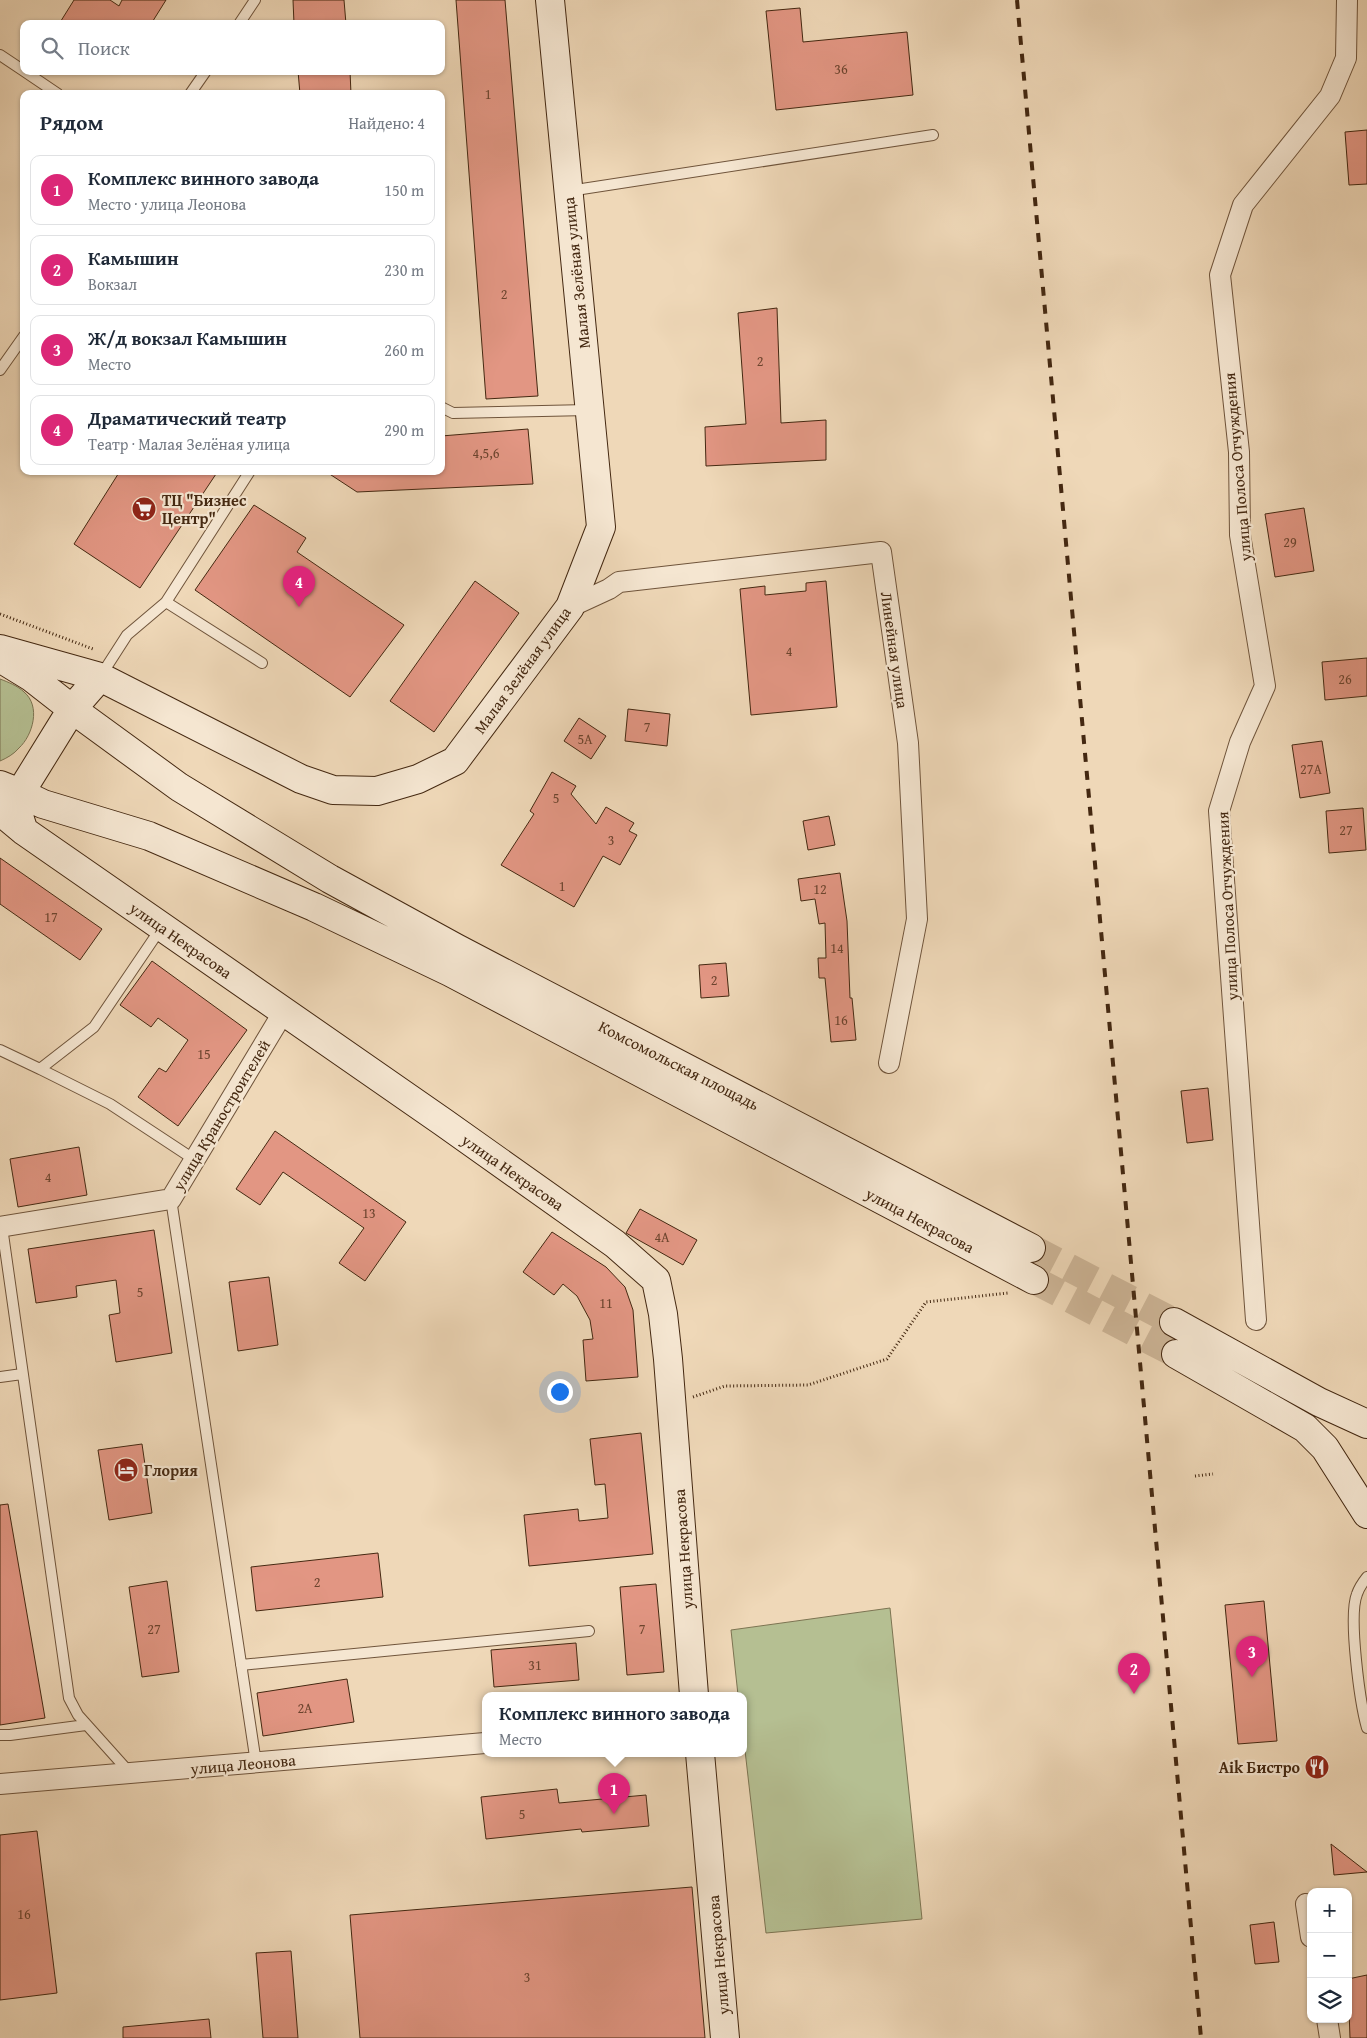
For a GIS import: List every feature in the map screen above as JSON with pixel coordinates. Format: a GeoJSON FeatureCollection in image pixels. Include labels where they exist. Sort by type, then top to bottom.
{"type":"FeatureCollection","features":[{"type":"Feature","properties":{"kind":"street","name":"Малая Зелёная улица"},"geometry":{"type":"LineString","coordinates":[[0,649],[106,667],[301,779],[333,790],[377,792],[418,779],[455,760],[570,607],[601,527],[550,0]]}},
{"type":"Feature","properties":{"kind":"street","name":"улица Полоса Отчуждения"},"geometry":{"type":"LineString","coordinates":[[1256,1320],[1219,810],[1240,742],[1265,686],[1240,535],[1239,452],[1220,275],[1243,205],[1330,96],[1346,58],[1347,0]]}},
{"type":"Feature","properties":{"kind":"street","name":"Линейная улица"},"geometry":{"type":"LineString","coordinates":[[570,607],[609,589],[619,582],[881,552],[908,742],[917,918],[889,1063]]}},
{"type":"Feature","properties":{"kind":"street"},"geometry":{"type":"LineString","coordinates":[[0,658],[31,678],[72,709]]}},
{"type":"Feature","properties":{"kind":"street"},"geometry":{"type":"LineString","coordinates":[[24,831],[18,814],[18,800],[10,789],[106,667]]}},
{"type":"Feature","properties":{"kind":"street","name":"Комсомольская площадь"},"geometry":{"type":"LineString","coordinates":[[72,709],[179,788],[330,879],[456,948],[1031,1248]]}},
{"type":"Feature","properties":{"kind":"street","name":"улица Некрасова"},"geometry":{"type":"LineString","coordinates":[[10,789],[43,804],[149,836],[224,866],[450,972],[1024,1286]]}},
{"type":"Feature","properties":{"kind":"street","name":"улица Некрасова"},"geometry":{"type":"LineString","coordinates":[[0,812],[24,831],[615,1244],[656,1280],[662,1314],[671,1404],[694,1692]]}},
{"type":"Feature","properties":{"kind":"street","name":"улица Краностроителей"},"geometry":{"type":"LineString","coordinates":[[1,1227],[171,1199],[284,1011]]}},
{"type":"Feature","properties":{"kind":"street"},"geometry":{"type":"LineString","coordinates":[[1174,1322],[1319,1402],[1367,1424]]}},
{"type":"Feature","properties":{"kind":"street"},"geometry":{"type":"LineString","coordinates":[[1176,1354],[1305,1428],[1325,1448],[1367,1514]]}},
{"type":"Feature","properties":{"kind":"street","name":"улица Леонова"},"geometry":{"type":"LineString","coordinates":[[0,1784],[482,1743]]}},
{"type":"Feature","properties":{"kind":"street","name":"улица Некрасова"},"geometry":{"type":"LineString","coordinates":[[700,1757],[725,2038]]}},
{"type":"Feature","properties":{"kind":"street"},"geometry":{"type":"LineString","coordinates":[[1306,1904],[1310,1933]]}},
{"type":"Feature","properties":{"kind":"street"},"geometry":{"type":"LineString","coordinates":[[1328,2023],[1330,2038]]}},
{"type":"Feature","properties":{"kind":"lane"},"geometry":{"type":"LineString","coordinates":[[242,20],[255,0]]}},
{"type":"Feature","properties":{"kind":"lane"},"geometry":{"type":"LineString","coordinates":[[0,55],[20,68]]}},
{"type":"Feature","properties":{"kind":"lane"},"geometry":{"type":"LineString","coordinates":[[30,75],[52,90]]}},
{"type":"Feature","properties":{"kind":"lane"},"geometry":{"type":"LineString","coordinates":[[193,90],[203,75]]}},
{"type":"Feature","properties":{"kind":"lane"},"geometry":{"type":"LineString","coordinates":[[568,191],[933,136]]}},
{"type":"Feature","properties":{"kind":"lane"},"geometry":{"type":"LineString","coordinates":[[0,370],[20,342]]}},
{"type":"Feature","properties":{"kind":"lane"},"geometry":{"type":"LineString","coordinates":[[445,409],[453,413],[589,410]]}},
{"type":"Feature","properties":{"kind":"lane"},"geometry":{"type":"LineString","coordinates":[[106,667],[127,635],[166,602],[247,475]]}},
{"type":"Feature","properties":{"kind":"lane"},"geometry":{"type":"LineString","coordinates":[[166,602],[262,663]]}},
{"type":"Feature","properties":{"kind":"lane"},"geometry":{"type":"LineString","coordinates":[[40,1069],[94,1028],[162,927]]}},
{"type":"Feature","properties":{"kind":"lane"},"geometry":{"type":"LineString","coordinates":[[0,1050],[110,1104],[195,1160]]}},
{"type":"Feature","properties":{"kind":"lane"},"geometry":{"type":"LineString","coordinates":[[171,1199],[256,1763]]}},
{"type":"Feature","properties":{"kind":"lane"},"geometry":{"type":"LineString","coordinates":[[1,1227],[69,1698],[78,1716],[130,1773]]}},
{"type":"Feature","properties":{"kind":"lane"},"geometry":{"type":"LineString","coordinates":[[0,1377],[22,1374]]}},
{"type":"Feature","properties":{"kind":"lane"},"geometry":{"type":"LineString","coordinates":[[1367,1577],[1356,1595],[1354,1625],[1358,1672],[1367,1728]]}},
{"type":"Feature","properties":{"kind":"lane"},"geometry":{"type":"LineString","coordinates":[[241,1665],[589,1631]]}},
{"type":"Feature","properties":{"kind":"lane"},"geometry":{"type":"LineString","coordinates":[[0,1735],[86,1725]]}},
{"type":"Feature","properties":{"kind":"path"},"geometry":{"type":"LineString","coordinates":[[0,614],[106,667]]}},
{"type":"Feature","properties":{"kind":"path"},"geometry":{"type":"LineString","coordinates":[[671,1404],[725,1386],[808,1385],[887,1359],[926,1302],[1024,1286]]}},
{"type":"Feature","properties":{"kind":"path"},"geometry":{"type":"LineString","coordinates":[[1195,1476],[1213,1474]]}},
{"type":"Feature","properties":{"kind":"green space"},"geometry":{"type":"Polygon","coordinates":[[[0,679],[24,692],[29,698],[34,712],[31,728],[24,742],[13,754],[0,761],[0,679]]]}},
{"type":"Feature","properties":{"kind":"green space"},"geometry":{"type":"Polygon","coordinates":[[[890,1608],[922,1919],[766,1933],[746,1757],[747,1692],[738,1692],[731,1630],[890,1608]]]}},
{"type":"Feature","properties":{"kind":"building"},"geometry":{"type":"Polygon","coordinates":[[[74,0],[110,0],[119,6],[122,0],[166,0],[154,20],[62,20],[74,0]]]}},
{"type":"Feature","properties":{"kind":"building"},"geometry":{"type":"Polygon","coordinates":[[[293,0],[344,0],[346,20],[294,20],[293,0]]]}},
{"type":"Feature","properties":{"kind":"building"},"geometry":{"type":"Polygon","coordinates":[[[456,0],[505,0],[538,396],[486,399],[456,0]]]}},
{"type":"Feature","properties":{"kind":"building"},"geometry":{"type":"Polygon","coordinates":[[[800,8],[803,42],[907,32],[913,95],[776,110],[766,11],[800,8]]]}},
{"type":"Feature","properties":{"kind":"building"},"geometry":{"type":"Polygon","coordinates":[[[298,75],[350,75],[351,90],[300,90],[298,75]]]}},
{"type":"Feature","properties":{"kind":"building"},"geometry":{"type":"Polygon","coordinates":[[[1367,130],[1367,184],[1349,185],[1345,132],[1367,130]]]}},
{"type":"Feature","properties":{"kind":"building"},"geometry":{"type":"Polygon","coordinates":[[[777,308],[781,423],[826,420],[826,460],[706,466],[705,427],[746,424],[738,313],[777,308]]]}},
{"type":"Feature","properties":{"kind":"building"},"geometry":{"type":"Polygon","coordinates":[[[528,429],[533,484],[357,492],[331,475],[445,475],[445,436],[528,429]]]}},
{"type":"Feature","properties":{"kind":"building","name":"ТЦ \"Бизнес Центр\""},"geometry":{"type":"Polygon","coordinates":[[[117,475],[215,475],[140,588],[74,544],[117,475]]]}},
{"type":"Feature","properties":{"kind":"building"},"geometry":{"type":"Polygon","coordinates":[[[254,505],[306,538],[297,552],[404,625],[350,697],[195,590],[254,505]]]}},
{"type":"Feature","properties":{"kind":"building"},"geometry":{"type":"Polygon","coordinates":[[[1304,508],[1314,571],[1275,577],[1265,514],[1304,508]]]}},
{"type":"Feature","properties":{"kind":"building"},"geometry":{"type":"Polygon","coordinates":[[[475,581],[519,613],[434,732],[390,701],[475,581]]]}},
{"type":"Feature","properties":{"kind":"building"},"geometry":{"type":"Polygon","coordinates":[[[826,581],[837,707],[751,715],[740,589],[765,586],[765,595],[806,591],[806,583],[826,581]]]}},
{"type":"Feature","properties":{"kind":"building"},"geometry":{"type":"Polygon","coordinates":[[[1367,658],[1367,696],[1325,700],[1322,662],[1367,658]]]}},
{"type":"Feature","properties":{"kind":"building"},"geometry":{"type":"Polygon","coordinates":[[[628,709],[670,714],[667,746],[625,741],[628,709]]]}},
{"type":"Feature","properties":{"kind":"building"},"geometry":{"type":"Polygon","coordinates":[[[579,718],[606,736],[591,759],[564,741],[579,718]]]}},
{"type":"Feature","properties":{"kind":"building"},"geometry":{"type":"Polygon","coordinates":[[[1322,741],[1330,793],[1300,798],[1292,745],[1322,741]]]}},
{"type":"Feature","properties":{"kind":"building"},"geometry":{"type":"Polygon","coordinates":[[[552,772],[576,786],[571,794],[596,824],[606,807],[634,823],[629,831],[637,835],[620,865],[603,856],[574,907],[501,865],[534,814],[530,811],[552,772]]]}},
{"type":"Feature","properties":{"kind":"building"},"geometry":{"type":"Polygon","coordinates":[[[1363,808],[1366,850],[1329,853],[1326,811],[1363,808]]]}},
{"type":"Feature","properties":{"kind":"building"},"geometry":{"type":"Polygon","coordinates":[[[829,816],[835,845],[808,850],[803,821],[829,816]]]}},
{"type":"Feature","properties":{"kind":"building"},"geometry":{"type":"Polygon","coordinates":[[[0,858],[102,929],[80,960],[0,904],[0,858]]]}},
{"type":"Feature","properties":{"kind":"building"},"geometry":{"type":"Polygon","coordinates":[[[840,873],[847,921],[850,998],[852,998],[856,1040],[831,1042],[825,978],[819,978],[818,958],[826,958],[825,923],[819,924],[815,899],[801,901],[798,879],[840,873]]]}},
{"type":"Feature","properties":{"kind":"building"},"geometry":{"type":"Polygon","coordinates":[[[152,961],[247,1030],[178,1126],[138,1097],[159,1068],[166,1072],[188,1040],[158,1018],[151,1027],[120,1005],[152,961]]]}},
{"type":"Feature","properties":{"kind":"building"},"geometry":{"type":"Polygon","coordinates":[[[726,963],[729,996],[701,998],[699,965],[726,963]]]}},
{"type":"Feature","properties":{"kind":"building"},"geometry":{"type":"Polygon","coordinates":[[[1208,1088],[1213,1140],[1187,1143],[1181,1091],[1208,1088]]]}},
{"type":"Feature","properties":{"kind":"building"},"geometry":{"type":"Polygon","coordinates":[[[275,1131],[406,1222],[365,1281],[339,1263],[364,1228],[283,1172],[260,1205],[236,1189],[275,1131]]]}},
{"type":"Feature","properties":{"kind":"building"},"geometry":{"type":"Polygon","coordinates":[[[79,1147],[87,1195],[18,1207],[10,1159],[79,1147]]]}},
{"type":"Feature","properties":{"kind":"building"},"geometry":{"type":"Polygon","coordinates":[[[640,1209],[697,1240],[683,1265],[626,1233],[640,1209]]]}},
{"type":"Feature","properties":{"kind":"building"},"geometry":{"type":"Polygon","coordinates":[[[154,1230],[172,1353],[116,1362],[109,1315],[120,1313],[116,1280],[76,1286],[77,1297],[36,1303],[28,1249],[154,1230]]]}},
{"type":"Feature","properties":{"kind":"building"},"geometry":{"type":"Polygon","coordinates":[[[552,1232],[606,1267],[625,1287],[633,1310],[638,1377],[586,1381],[583,1340],[593,1339],[590,1320],[577,1296],[563,1284],[554,1295],[523,1272],[552,1232]]]}},
{"type":"Feature","properties":{"kind":"building"},"geometry":{"type":"Polygon","coordinates":[[[269,1277],[278,1345],[238,1351],[229,1282],[269,1277]]]}},
{"type":"Feature","properties":{"kind":"building"},"geometry":{"type":"Polygon","coordinates":[[[641,1433],[653,1554],[529,1566],[524,1515],[578,1509],[579,1521],[608,1518],[605,1484],[595,1485],[590,1439],[641,1433]]]}},
{"type":"Feature","properties":{"kind":"building"},"geometry":{"type":"Polygon","coordinates":[[[142,1444],[152,1513],[109,1520],[98,1450],[142,1444]]]}},
{"type":"Feature","properties":{"kind":"building"},"geometry":{"type":"Polygon","coordinates":[[[8,1504],[45,1718],[0,1725],[0,1505],[8,1504]]]}},
{"type":"Feature","properties":{"kind":"building"},"geometry":{"type":"Polygon","coordinates":[[[378,1553],[383,1597],[256,1611],[251,1567],[378,1553]]]}},
{"type":"Feature","properties":{"kind":"building"},"geometry":{"type":"Polygon","coordinates":[[[167,1581],[179,1672],[142,1677],[129,1587],[167,1581]]]}},
{"type":"Feature","properties":{"kind":"building"},"geometry":{"type":"Polygon","coordinates":[[[656,1584],[664,1672],[627,1675],[620,1587],[656,1584]]]}},
{"type":"Feature","properties":{"kind":"building"},"geometry":{"type":"Polygon","coordinates":[[[1264,1601],[1277,1741],[1238,1744],[1225,1605],[1264,1601]]]}},
{"type":"Feature","properties":{"kind":"building"},"geometry":{"type":"Polygon","coordinates":[[[576,1643],[579,1680],[494,1687],[491,1650],[576,1643]]]}},
{"type":"Feature","properties":{"kind":"building"},"geometry":{"type":"Polygon","coordinates":[[[347,1679],[354,1722],[263,1736],[257,1693],[347,1679]]]}},
{"type":"Feature","properties":{"kind":"building"},"geometry":{"type":"Polygon","coordinates":[[[557,1789],[559,1803],[646,1795],[649,1826],[582,1832],[581,1829],[486,1839],[481,1797],[557,1789]]]}},
{"type":"Feature","properties":{"kind":"building"},"geometry":{"type":"Polygon","coordinates":[[[37,1831],[57,1993],[0,2000],[0,1835],[37,1831]]]}},
{"type":"Feature","properties":{"kind":"building"},"geometry":{"type":"Polygon","coordinates":[[[1331,1844],[1367,1872],[1334,1875],[1331,1844]]]}},
{"type":"Feature","properties":{"kind":"building"},"geometry":{"type":"Polygon","coordinates":[[[692,1887],[705,2038],[360,2038],[350,1915],[692,1887]]]}},
{"type":"Feature","properties":{"kind":"building"},"geometry":{"type":"Polygon","coordinates":[[[1274,1922],[1279,1962],[1255,1964],[1250,1925],[1274,1922]]]}},
{"type":"Feature","properties":{"kind":"building"},"geometry":{"type":"Polygon","coordinates":[[[291,1951],[298,2038],[263,2038],[256,1953],[291,1951]]]}},
{"type":"Feature","properties":{"kind":"building"},"geometry":{"type":"Polygon","coordinates":[[[1367,1975],[1367,2038],[1350,2038],[1352,1978],[1367,1975]]]}},
{"type":"Feature","properties":{"kind":"building"},"geometry":{"type":"Polygon","coordinates":[[[209,2019],[211,2038],[123,2038],[123,2027],[209,2019]]]}},
{"type":"Feature","properties":{"kind":"tunnel"},"geometry":{"type":"LineString","coordinates":[[1031,1248],[1174,1322]]}},
{"type":"Feature","properties":{"kind":"tunnel"},"geometry":{"type":"LineString","coordinates":[[1034,1280],[1176,1354]]}},
{"type":"Feature","properties":{"kind":"railway"},"geometry":{"type":"LineString","coordinates":[[1017,0],[1201,2038]]}},
{"type":"Feature","properties":{"kind":"place","name":"ТЦ \"Бизнес Центр\""},"geometry":{"type":"Point","coordinates":[144,509]}},
{"type":"Feature","properties":{"kind":"place","name":"Драматический театр"},"geometry":{"type":"Point","coordinates":[299,607]}},
{"type":"Feature","properties":{"kind":"place","name":"Глория"},"geometry":{"type":"Point","coordinates":[126,1470]}},
{"type":"Feature","properties":{"kind":"place","name":"Ж/д вокзал Камышин"},"geometry":{"type":"Point","coordinates":[1252,1677]}},
{"type":"Feature","properties":{"kind":"place","name":"Камышин"},"geometry":{"type":"Point","coordinates":[1134,1694]}},
{"type":"Feature","properties":{"kind":"place","name":"Aik Бистро"},"geometry":{"type":"Point","coordinates":[1317,1767]}},
{"type":"Feature","properties":{"kind":"place","name":"Комплекс винного завода"},"geometry":{"type":"Point","coordinates":[614,1814]}}]}
